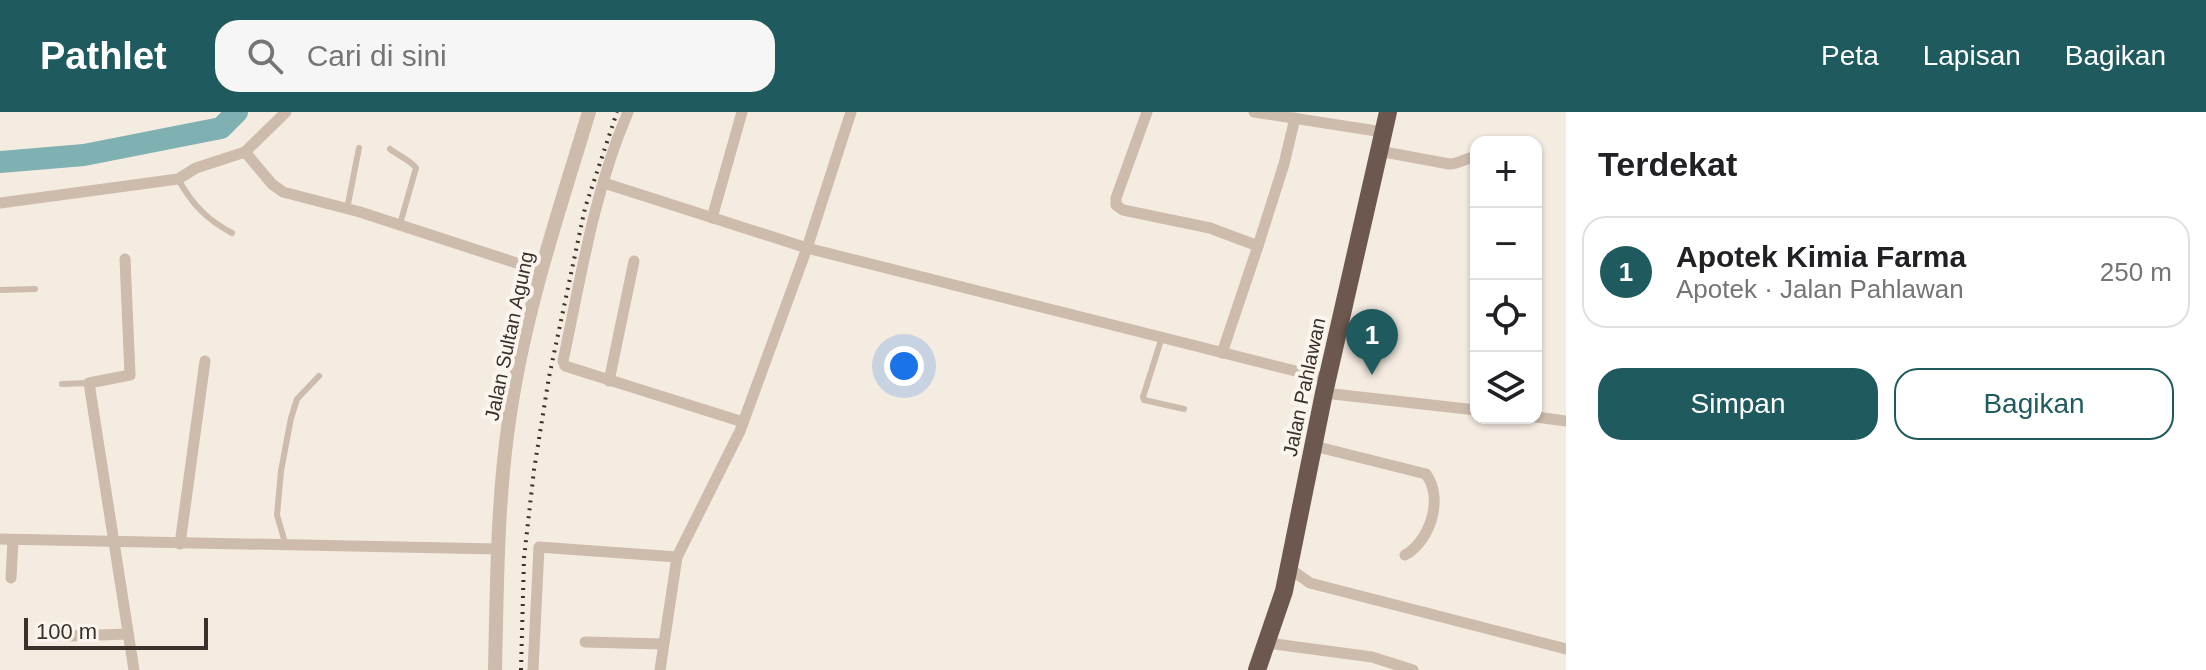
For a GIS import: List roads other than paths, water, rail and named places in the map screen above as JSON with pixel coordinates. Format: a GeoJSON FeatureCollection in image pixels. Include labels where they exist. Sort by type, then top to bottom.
{"type":"FeatureCollection","features":[{"type":"Feature","properties":{"kind":"highway","name":"Jalan Pahlawan"},"geometry":{"type":"LineString","coordinates":[[1257,670],[1287,578],[1325,386],[1388,112]]}},
{"type":"Feature","properties":{"kind":"street"},"geometry":{"type":"LineString","coordinates":[[0,203],[178,179],[196,168],[245,152],[286,112]]}},
{"type":"Feature","properties":{"kind":"street","name":"Jalan Sultan Agung"},"geometry":{"type":"LineString","coordinates":[[495,670],[498,549],[510,413],[541,271],[589,112]]}},
{"type":"Feature","properties":{"kind":"street"},"geometry":{"type":"LineString","coordinates":[[628,112],[592,221],[563,361],[567,368],[609,381],[739,432]]}},
{"type":"Feature","properties":{"kind":"street"},"geometry":{"type":"LineString","coordinates":[[712,218],[742,112]]}},
{"type":"Feature","properties":{"kind":"street"},"geometry":{"type":"LineString","coordinates":[[660,670],[677,557],[739,432],[807,248],[851,112]]}},
{"type":"Feature","properties":{"kind":"street"},"geometry":{"type":"LineString","coordinates":[[1147,112],[1116,205],[1123,210],[1210,228],[1258,246]]}},
{"type":"Feature","properties":{"kind":"street"},"geometry":{"type":"LineString","coordinates":[[1254,112],[1383,132]]}},
{"type":"Feature","properties":{"kind":"street"},"geometry":{"type":"LineString","coordinates":[[1222,353],[1284,164],[1295,118]]}},
{"type":"Feature","properties":{"kind":"street"},"geometry":{"type":"LineString","coordinates":[[1379,151],[1449,164],[1460,164],[1470,157]]}},
{"type":"Feature","properties":{"kind":"street"},"geometry":{"type":"LineString","coordinates":[[245,152],[272,184],[283,192],[400,225],[541,271]]}},
{"type":"Feature","properties":{"kind":"street"},"geometry":{"type":"LineString","coordinates":[[604,183],[807,248],[1162,337],[1325,386],[1470,409]]}},
{"type":"Feature","properties":{"kind":"street"},"geometry":{"type":"LineString","coordinates":[[125,259],[130,375],[89,383],[134,670]]}},
{"type":"Feature","properties":{"kind":"street"},"geometry":{"type":"LineString","coordinates":[[609,381],[634,261]]}},
{"type":"Feature","properties":{"kind":"street"},"geometry":{"type":"LineString","coordinates":[[180,544],[205,361]]}},
{"type":"Feature","properties":{"kind":"street"},"geometry":{"type":"LineString","coordinates":[[1542,418],[1566,421]]}},
{"type":"Feature","properties":{"kind":"street"},"geometry":{"type":"LineString","coordinates":[[1314,446],[1426,474],[1432,491],[1432,517],[1428,532],[1415,549],[1405,555]]}},
{"type":"Feature","properties":{"kind":"street"},"geometry":{"type":"LineString","coordinates":[[0,539],[498,549]]}},
{"type":"Feature","properties":{"kind":"street"},"geometry":{"type":"LineString","coordinates":[[11,578],[13,540]]}},
{"type":"Feature","properties":{"kind":"street"},"geometry":{"type":"LineString","coordinates":[[533,670],[539,547],[677,557]]}},
{"type":"Feature","properties":{"kind":"street"},"geometry":{"type":"LineString","coordinates":[[1287,578],[1566,649]]}},
{"type":"Feature","properties":{"kind":"street"},"geometry":{"type":"LineString","coordinates":[[69,636],[128,634]]}},
{"type":"Feature","properties":{"kind":"street"},"geometry":{"type":"LineString","coordinates":[[585,642],[663,644]]}},
{"type":"Feature","properties":{"kind":"street"},"geometry":{"type":"LineString","coordinates":[[1267,643],[1372,657],[1413,670]]}},
{"type":"Feature","properties":{"kind":"lane"},"geometry":{"type":"LineString","coordinates":[[347,209],[359,148]]}},
{"type":"Feature","properties":{"kind":"lane"},"geometry":{"type":"LineString","coordinates":[[390,149],[416,168],[400,225]]}},
{"type":"Feature","properties":{"kind":"lane"},"geometry":{"type":"LineString","coordinates":[[178,179],[188,198],[200,211],[213,223],[232,233]]}},
{"type":"Feature","properties":{"kind":"lane"},"geometry":{"type":"LineString","coordinates":[[0,290],[35,289]]}},
{"type":"Feature","properties":{"kind":"lane"},"geometry":{"type":"LineString","coordinates":[[1162,337],[1143,397],[1144,400],[1184,409]]}},
{"type":"Feature","properties":{"kind":"lane"},"geometry":{"type":"LineString","coordinates":[[286,546],[277,515],[288,431],[297,399],[319,376]]}},
{"type":"Feature","properties":{"kind":"lane"},"geometry":{"type":"LineString","coordinates":[[62,384],[89,383]]}},
{"type":"Feature","properties":{"kind":"waterway"},"geometry":{"type":"LineString","coordinates":[[0,162],[84,155],[221,128],[237,112]]}},
{"type":"Feature","properties":{"kind":"railway"},"geometry":{"type":"LineString","coordinates":[[521,670],[524,558],[549,377],[585,208],[617,112]]}},
{"type":"Feature","properties":{"kind":"place","name":"Apotek Kimia Farma"},"geometry":{"type":"Point","coordinates":[1372,375]}}]}
